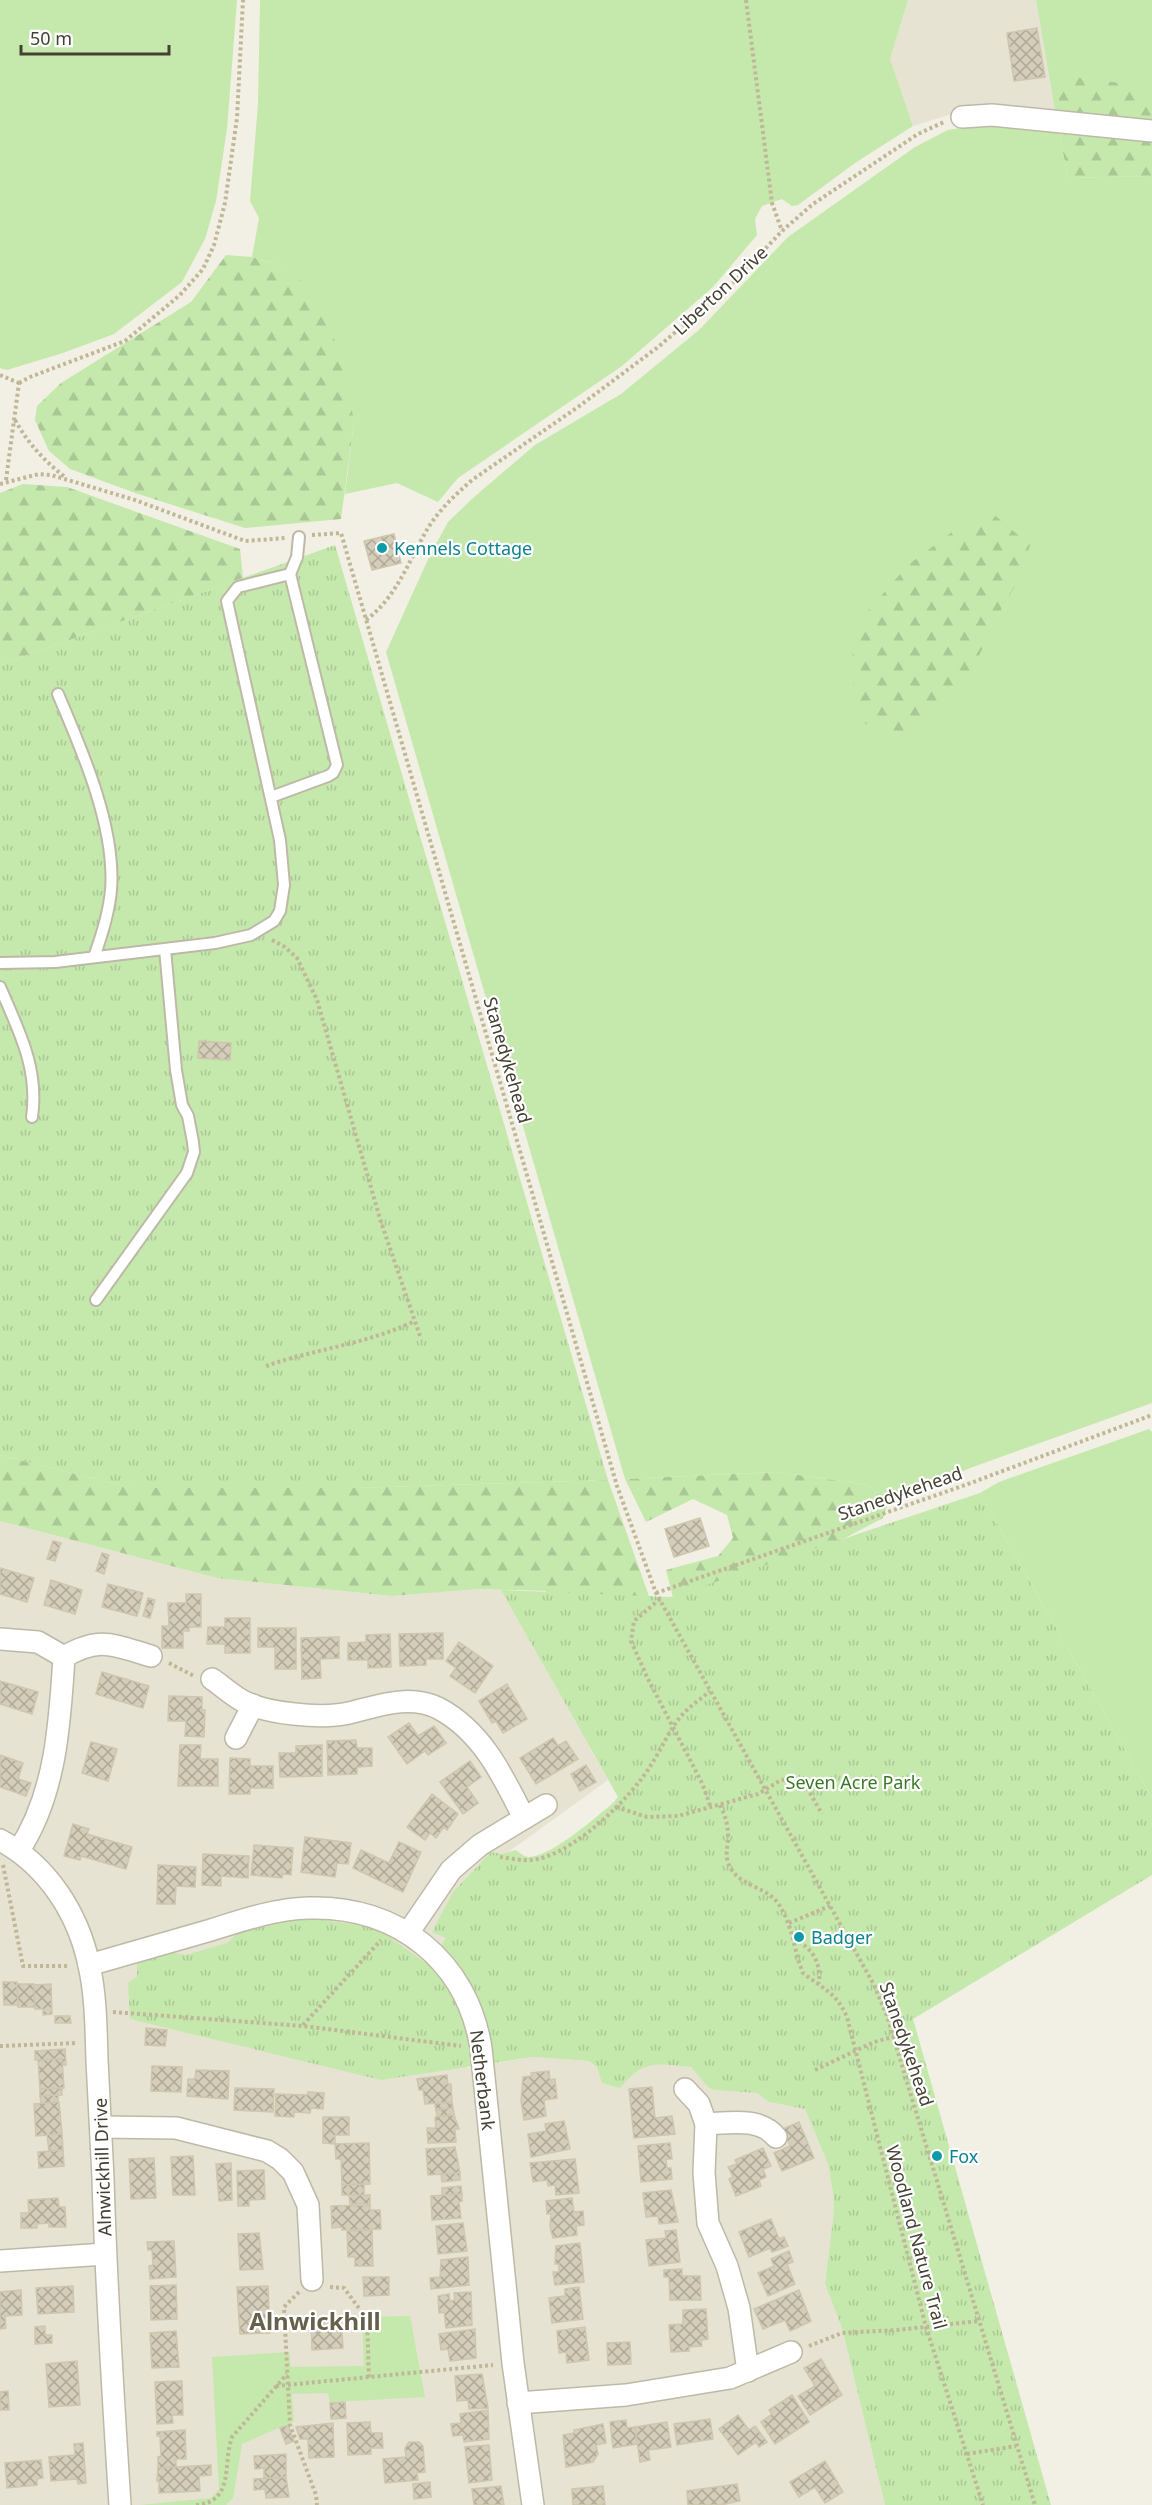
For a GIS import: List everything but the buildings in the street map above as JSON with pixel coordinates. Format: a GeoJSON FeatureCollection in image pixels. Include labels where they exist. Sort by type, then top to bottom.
{"type":"FeatureCollection","features":[{"type":"Feature","properties":{"kind":"street"},"geometry":{"type":"LineString","coordinates":[[962,117],[1014,116],[1152,131]]}},
{"type":"Feature","properties":{"kind":"street"},"geometry":{"type":"LineString","coordinates":[[0,1639],[38,1642],[64,1657]]}},
{"type":"Feature","properties":{"kind":"street"},"geometry":{"type":"LineString","coordinates":[[64,1657],[94,1643],[112,1645],[151,1656]]}},
{"type":"Feature","properties":{"kind":"street"},"geometry":{"type":"LineString","coordinates":[[11,1856],[35,1823],[58,1737],[64,1657]]}},
{"type":"Feature","properties":{"kind":"street"},"geometry":{"type":"LineString","coordinates":[[212,1678],[242,1701],[285,1713],[329,1715],[395,1702],[413,1701],[438,1708],[462,1724],[483,1746],[499,1768],[524,1818]]}},
{"type":"Feature","properties":{"kind":"street"},"geometry":{"type":"LineString","coordinates":[[236,1738],[253,1705]]}},
{"type":"Feature","properties":{"kind":"street"},"geometry":{"type":"LineString","coordinates":[[401,1930],[451,1870],[480,1845],[546,1805]]}},
{"type":"Feature","properties":{"kind":"street","name":"Alnwickhill Drive"},"geometry":{"type":"LineString","coordinates":[[0,1840],[11,1856],[42,1872],[61,1896],[75,1923],[89,1965],[101,2127],[105,2254],[120,2505]]}},
{"type":"Feature","properties":{"kind":"street","name":"Netherbank"},"geometry":{"type":"LineString","coordinates":[[89,1965],[252,1918],[310,1908],[338,1910],[372,1917],[401,1930],[434,1953],[457,1980],[469,2002],[478,2028],[481,2048],[513,2363],[533,2505]]}},
{"type":"Feature","properties":{"kind":"street"},"geometry":{"type":"LineString","coordinates":[[684,2089],[699,2104],[704,2113],[706,2124],[704,2173],[708,2223],[727,2266],[738,2308],[748,2371]]}},
{"type":"Feature","properties":{"kind":"street"},"geometry":{"type":"LineString","coordinates":[[706,2124],[759,2124],[770,2129],[776,2138]]}},
{"type":"Feature","properties":{"kind":"street"},"geometry":{"type":"LineString","coordinates":[[101,2127],[176,2128],[267,2151],[280,2159],[293,2172],[308,2205],[312,2280]]}},
{"type":"Feature","properties":{"kind":"street"},"geometry":{"type":"LineString","coordinates":[[0,2261],[105,2254]]}},
{"type":"Feature","properties":{"kind":"street"},"geometry":{"type":"LineString","coordinates":[[518,2403],[626,2395],[730,2378],[791,2352]]}},
{"type":"Feature","properties":{"kind":"lane"},"geometry":{"type":"LineString","coordinates":[[271,797],[328,776],[333,773],[337,765],[290,574],[297,557],[299,537]]}},
{"type":"Feature","properties":{"kind":"lane"},"geometry":{"type":"LineString","coordinates":[[0,963],[54,962],[214,943],[250,935],[274,921],[283,899],[283,856],[227,601],[238,587],[290,574]]}},
{"type":"Feature","properties":{"kind":"lane"},"geometry":{"type":"LineString","coordinates":[[58,694],[87,765],[100,810],[110,861],[110,895],[106,921],[94,957]]}},
{"type":"Feature","properties":{"kind":"lane"},"geometry":{"type":"LineString","coordinates":[[96,1300],[184,1178],[194,1152],[191,1129],[182,1105],[176,1070],[165,949]]}},
{"type":"Feature","properties":{"kind":"lane"},"geometry":{"type":"LineString","coordinates":[[0,987],[31,1062],[34,1091],[32,1118]]}},
{"type":"Feature","properties":{"kind":"path"},"geometry":{"type":"LineString","coordinates":[[19,383],[125,341],[180,295],[203,269],[214,245],[225,203],[237,118],[243,0]]}},
{"type":"Feature","properties":{"kind":"path"},"geometry":{"type":"LineString","coordinates":[[746,0],[772,203],[782,231]]}},
{"type":"Feature","properties":{"kind":"path","name":"Liberton Drive"},"geometry":{"type":"LineString","coordinates":[[366,620],[392,594],[432,522],[455,494],[579,407],[658,347],[734,282],[782,231],[813,204],[918,134],[938,123],[962,117]]}},
{"type":"Feature","properties":{"kind":"path"},"geometry":{"type":"LineString","coordinates":[[0,375],[19,383]]}},
{"type":"Feature","properties":{"kind":"path"},"geometry":{"type":"LineString","coordinates":[[6,480],[19,383]]}},
{"type":"Feature","properties":{"kind":"path"},"geometry":{"type":"LineString","coordinates":[[15,419],[23,434],[47,463],[65,478]]}},
{"type":"Feature","properties":{"kind":"path"},"geometry":{"type":"LineString","coordinates":[[0,484],[6,480],[39,474],[65,478],[135,500],[244,542],[299,537]]}},
{"type":"Feature","properties":{"kind":"path","name":"Stanedykehead"},"geometry":{"type":"LineString","coordinates":[[299,537],[341,533],[617,1486],[660,1599],[764,1790],[874,1984],[893,2037],[1035,2505]]}},
{"type":"Feature","properties":{"kind":"path"},"geometry":{"type":"LineString","coordinates":[[250,935],[265,937],[285,947],[297,958],[317,1000],[389,1248],[420,1336]]}},
{"type":"Feature","properties":{"kind":"path"},"geometry":{"type":"LineString","coordinates":[[266,1366],[304,1354],[379,1336],[415,1321]]}},
{"type":"Feature","properties":{"kind":"path","name":"Stanedykehead"},"geometry":{"type":"LineString","coordinates":[[657,1593],[968,1484],[1152,1414]]}},
{"type":"Feature","properties":{"kind":"path"},"geometry":{"type":"LineString","coordinates":[[1146,1417],[1152,1422]]}},
{"type":"Feature","properties":{"kind":"path"},"geometry":{"type":"LineString","coordinates":[[660,1599],[634,1621],[631,1641],[702,1783],[711,1808]]}},
{"type":"Feature","properties":{"kind":"path"},"geometry":{"type":"LineString","coordinates":[[151,1656],[199,1679],[212,1678]]}},
{"type":"Feature","properties":{"kind":"path"},"geometry":{"type":"LineString","coordinates":[[480,1845],[490,1856],[532,1860],[544,1857],[587,1834],[616,1807],[651,1767],[683,1713],[710,1691]]}},
{"type":"Feature","properties":{"kind":"path"},"geometry":{"type":"LineString","coordinates":[[616,1807],[640,1816],[661,1818],[711,1808],[764,1790],[781,1780],[796,1778],[803,1781],[822,1814]]}},
{"type":"Feature","properties":{"kind":"path","name":"Woodland Nature Trail"},"geometry":{"type":"LineString","coordinates":[[720,1805],[727,1819],[726,1856],[730,1867],[744,1883],[777,1902],[789,1923],[803,1973],[819,1983],[843,2009],[926,2327],[983,2505]]}},
{"type":"Feature","properties":{"kind":"path"},"geometry":{"type":"LineString","coordinates":[[11,1856],[22,1966],[89,1965]]}},
{"type":"Feature","properties":{"kind":"path"},"geometry":{"type":"LineString","coordinates":[[789,1923],[830,1906]]}},
{"type":"Feature","properties":{"kind":"path"},"geometry":{"type":"LineString","coordinates":[[303,2026],[401,1930]]}},
{"type":"Feature","properties":{"kind":"path","name":"Woodland Nature Trail"},"geometry":{"type":"LineString","coordinates":[[794,1938],[806,1946],[818,1962],[819,1983]]}},
{"type":"Feature","properties":{"kind":"path"},"geometry":{"type":"LineString","coordinates":[[94,2010],[303,2026],[481,2048]]}},
{"type":"Feature","properties":{"kind":"path"},"geometry":{"type":"LineString","coordinates":[[814,2070],[854,2051],[893,2037]]}},
{"type":"Feature","properties":{"kind":"path"},"geometry":{"type":"LineString","coordinates":[[0,2046],[96,2042]]}},
{"type":"Feature","properties":{"kind":"path"},"geometry":{"type":"LineString","coordinates":[[317,2505],[316,2495],[290,2425],[284,2307],[312,2280],[328,2286],[344,2288],[367,2319],[369,2378]]}},
{"type":"Feature","properties":{"kind":"path"},"geometry":{"type":"LineString","coordinates":[[791,2352],[842,2333],[979,2321]]}},
{"type":"Feature","properties":{"kind":"path"},"geometry":{"type":"LineString","coordinates":[[276,2386],[513,2363]]}},
{"type":"Feature","properties":{"kind":"path"},"geometry":{"type":"LineString","coordinates":[[196,2505],[209,2505],[219,2496],[224,2486],[232,2437],[287,2373]]}},
{"type":"Feature","properties":{"kind":"path"},"geometry":{"type":"LineString","coordinates":[[967,2454],[1017,2445]]}},
{"type":"Feature","properties":{"kind":"shaded area"},"geometry":{"type":"Polygon","coordinates":[[[908,0],[1036,0],[1056,116],[968,109],[913,126],[890,59],[908,0]]]}},
{"type":"Feature","properties":{"kind":"shaded area"},"geometry":{"type":"Polygon","coordinates":[[[0,1521],[217,1578],[392,1596],[479,1589],[501,1590],[608,1780],[453,1892],[433,1932],[446,1938],[467,2068],[533,2057],[589,2061],[597,2067],[629,2077],[650,2063],[691,2067],[714,2090],[757,2093],[769,2102],[805,2109],[828,2164],[833,2192],[834,2210],[825,2284],[842,2328],[885,2505],[0,2505],[0,1521]]]}},
{"type":"Feature","properties":{"kind":"green space"},"geometry":{"type":"Polygon","coordinates":[[[0,0],[237,0],[227,129],[216,201],[205,239],[182,282],[114,334],[7,370],[0,368],[0,0]]]}},
{"type":"Feature","properties":{"kind":"green space"},"geometry":{"type":"Polygon","coordinates":[[[260,0],[908,0],[890,59],[913,126],[855,163],[798,205],[792,206],[782,199],[762,206],[755,219],[757,235],[713,287],[622,366],[458,478],[438,502],[397,483],[345,494],[354,423],[282,266],[252,257],[259,218],[250,201],[258,104],[260,0]]]}},
{"type":"Feature","properties":{"kind":"green space"},"geometry":{"type":"Polygon","coordinates":[[[1036,0],[1152,0],[1152,123],[1056,116],[1036,0]]]}},
{"type":"Feature","properties":{"kind":"green space"},"geometry":{"type":"Polygon","coordinates":[[[1059,75],[1152,87],[1152,123],[1059,117],[1059,75]]]}},
{"type":"Feature","properties":{"kind":"green space"},"geometry":{"type":"Polygon","coordinates":[[[988,123],[1059,131],[1068,178],[1152,176],[1152,1403],[970,1468],[888,1504],[869,1485],[777,1472],[625,1479],[386,652],[430,555],[448,522],[473,498],[535,445],[621,394],[699,330],[788,237],[915,147],[948,130],[988,123]]]}},
{"type":"Feature","properties":{"kind":"green space"},"geometry":{"type":"Polygon","coordinates":[[[1059,131],[1152,139],[1152,176],[1068,178],[1059,131]]]}},
{"type":"Feature","properties":{"kind":"green space"},"geometry":{"type":"Polygon","coordinates":[[[226,255],[252,257],[282,266],[308,286],[329,325],[346,372],[354,423],[341,519],[245,528],[138,494],[70,469],[49,451],[35,420],[37,406],[61,383],[191,302],[226,255]]]}},
{"type":"Feature","properties":{"kind":"green space"},"geometry":{"type":"Polygon","coordinates":[[[23,484],[67,487],[240,549],[243,578],[0,665],[0,493],[23,484]]]}},
{"type":"Feature","properties":{"kind":"green space"},"geometry":{"type":"Polygon","coordinates":[[[992,513],[1030,545],[1019,579],[1002,608],[962,691],[895,738],[856,719],[852,667],[854,627],[908,565],[956,529],[992,513]]]}},
{"type":"Feature","properties":{"kind":"green space"},"geometry":{"type":"Polygon","coordinates":[[[335,545],[608,1480],[356,1488],[132,1488],[0,1455],[0,665],[335,545]]]}},
{"type":"Feature","properties":{"kind":"green space"},"geometry":{"type":"Polygon","coordinates":[[[1149,1429],[1152,1432],[1152,1798],[980,1493],[999,1482],[1149,1429]]]}},
{"type":"Feature","properties":{"kind":"green space"},"geometry":{"type":"Polygon","coordinates":[[[0,1455],[132,1488],[356,1488],[608,1480],[869,2221],[546,1591],[479,1589],[392,1596],[217,1578],[0,1521],[0,1455]]]}},
{"type":"Feature","properties":{"kind":"green space"},"geometry":{"type":"Polygon","coordinates":[[[777,1472],[869,1485],[888,1504],[883,1518],[723,1602],[676,1609],[666,1570],[718,1556],[733,1538],[727,1515],[693,1499],[646,1522],[625,1479],[777,1472]]]}},
{"type":"Feature","properties":{"kind":"green space","name":"Seven Acre Park"},"geometry":{"type":"Polygon","coordinates":[[[980,1493],[1152,1798],[1152,1875],[913,2019],[1051,2505],[885,2505],[842,2328],[825,2284],[834,2210],[833,2192],[828,2164],[805,2109],[769,2102],[757,2093],[714,2090],[708,2087],[691,2067],[660,2064],[644,2067],[620,2088],[602,2083],[597,2067],[589,2061],[533,2057],[381,2080],[130,2019],[128,1983],[137,1977],[137,1962],[170,1952],[186,1955],[227,1943],[242,1929],[254,1929],[307,1918],[360,1925],[379,1930],[429,1965],[446,1938],[432,1932],[453,1892],[491,1852],[502,1854],[516,1850],[526,1857],[537,1856],[572,1836],[613,1803],[618,1797],[501,1590],[670,1597],[980,1493]]]}},
{"type":"Feature","properties":{"kind":"green space"},"geometry":{"type":"Polygon","coordinates":[[[410,2316],[425,2397],[330,2402],[328,2393],[292,2394],[294,2421],[242,2444],[233,2498],[226,2505],[140,2505],[211,2498],[219,2490],[212,2357],[289,2352],[291,2367],[364,2366],[362,2317],[410,2316]]]}},
{"type":"Feature","properties":{"kind":"place","name":"Kennels Cottage"},"geometry":{"type":"Point","coordinates":[382,548]}},
{"type":"Feature","properties":{"kind":"place","name":"Badger"},"geometry":{"type":"Point","coordinates":[799,1937]}},
{"type":"Feature","properties":{"kind":"place","name":"Fox"},"geometry":{"type":"Point","coordinates":[937,2156]}},
{"type":"Feature","properties":{"kind":"district","name":"Alnwickhill"},"geometry":{"type":"Point","coordinates":[315,2320]}}]}
